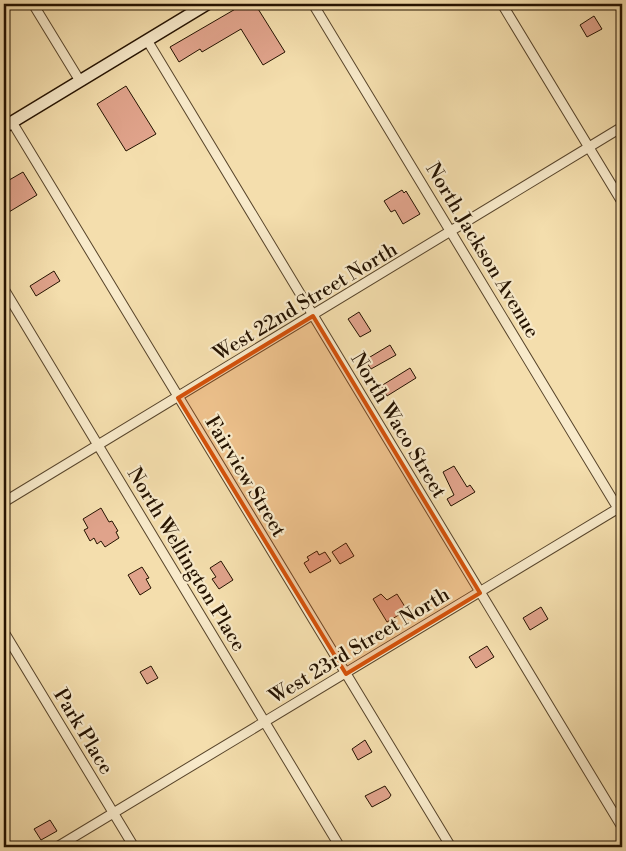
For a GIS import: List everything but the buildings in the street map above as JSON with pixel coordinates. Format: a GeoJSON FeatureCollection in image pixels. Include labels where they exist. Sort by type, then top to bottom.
{"type":"FeatureCollection","features":[{"type":"Feature","properties":{"kind":"main road"},"geometry":{"type":"LineString","coordinates":[[8,125],[207,4]]}},
{"type":"Feature","properties":{"kind":"street"},"geometry":{"type":"LineString","coordinates":[[33,4],[80,81]]}},
{"type":"Feature","properties":{"kind":"street","name":"North Jackson Avenue"},"geometry":{"type":"LineString","coordinates":[[313,4],[621,510]]}},
{"type":"Feature","properties":{"kind":"street"},"geometry":{"type":"LineString","coordinates":[[502,4],[622,202]]}},
{"type":"Feature","properties":{"kind":"street","name":"North Waco Street"},"geometry":{"type":"LineString","coordinates":[[147,40],[622,827]]}},
{"type":"Feature","properties":{"kind":"street","name":"Fairview Street"},"geometry":{"type":"LineString","coordinates":[[8,125],[178,398],[450,847]]}},
{"type":"Feature","properties":{"kind":"street","name":"West 22nd Street North"},"geometry":{"type":"LineString","coordinates":[[4,502],[622,127]]}},
{"type":"Feature","properties":{"kind":"street","name":"North Wellington Place"},"geometry":{"type":"LineString","coordinates":[[4,289],[340,847]]}},
{"type":"Feature","properties":{"kind":"street","name":"West 23rd Street North"},"geometry":{"type":"LineString","coordinates":[[57,847],[480,592],[621,510]]}},
{"type":"Feature","properties":{"kind":"street","name":"Park Place"},"geometry":{"type":"LineString","coordinates":[[4,632],[134,847]]}},
{"type":"Feature","properties":{"kind":"highlighted area"},"geometry":{"type":"Polygon","coordinates":[[[313,316],[480,593],[346,674],[178,398],[313,316]]]}}]}
